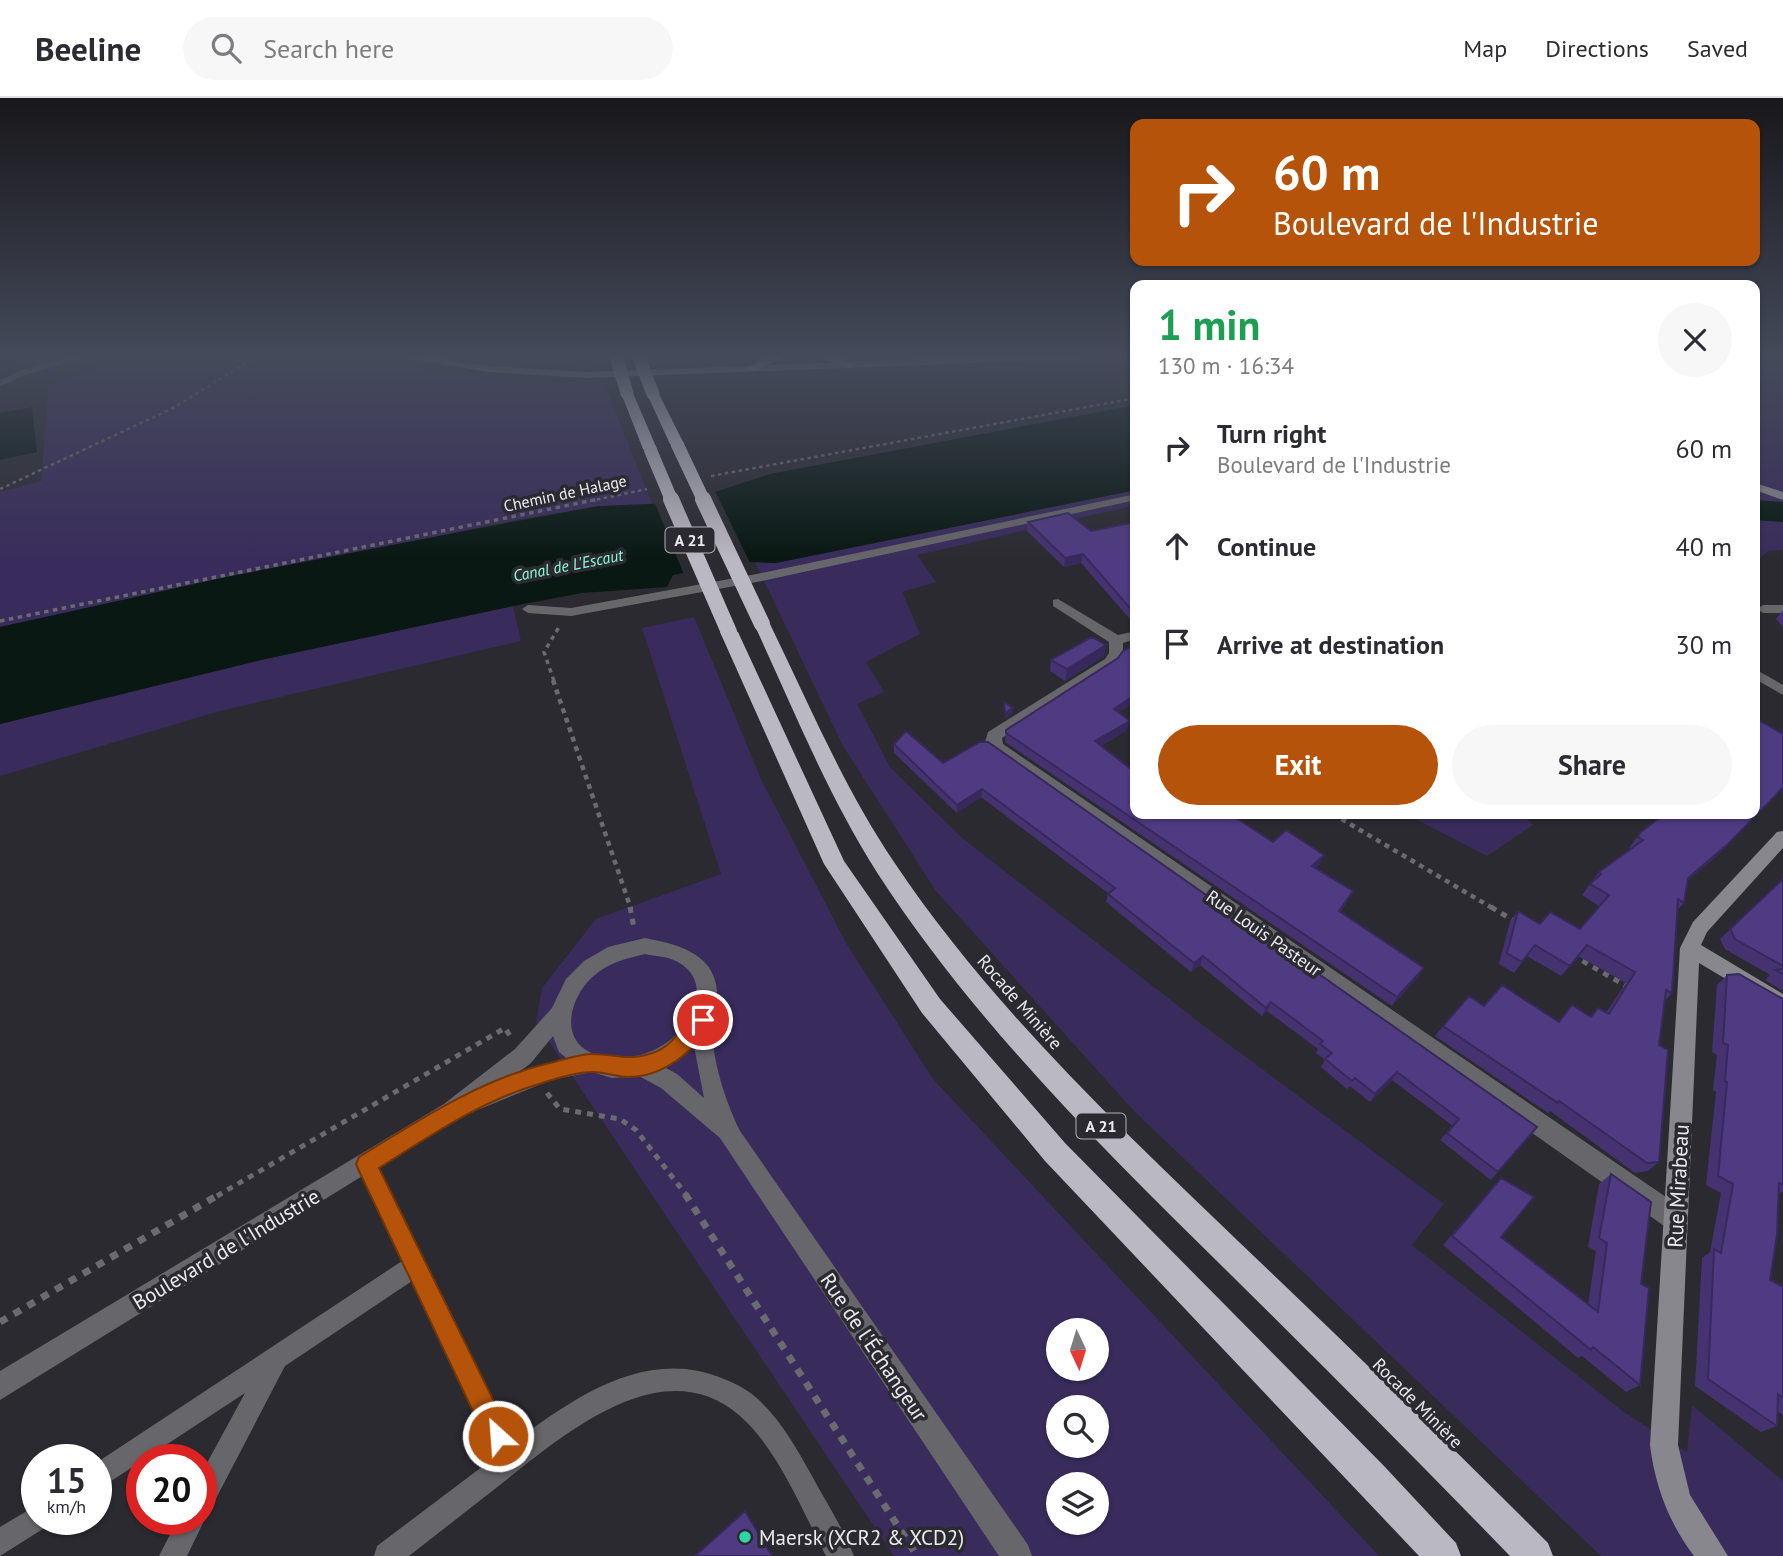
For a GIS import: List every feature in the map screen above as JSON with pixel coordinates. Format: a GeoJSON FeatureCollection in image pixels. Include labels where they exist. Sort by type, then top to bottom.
{"type":"FeatureCollection","features":[{"type":"Feature","properties":{"kind":"highway","name":"A 21"},"geometry":{"type":"LineString","coordinates":[[640,424],[729,632],[835,864],[930,1006],[1055,1152],[1372,1478],[1443,1556]]}},
{"type":"Feature","properties":{"kind":"highway","name":"Rocade Minière"},"geometry":{"type":"LineString","coordinates":[[667,424],[847,797],[885,866],[939,942],[1005,1024],[1130,1155],[1392,1410],[1535,1556]]}},
{"type":"Feature","properties":{"kind":"street"},"geometry":{"type":"LineString","coordinates":[[1760,488],[1783,496]]}},
{"type":"Feature","properties":{"kind":"street"},"geometry":{"type":"LineString","coordinates":[[1058,603],[1116,640],[1130,636]]}},
{"type":"Feature","properties":{"kind":"street","name":"Rue Louis Pasteur"},"geometry":{"type":"LineString","coordinates":[[1116,640],[1116,653],[1110,662],[994,736],[993,742],[997,748],[1676,1219]]}},
{"type":"Feature","properties":{"kind":"street","name":"Rue Mirabeau"},"geometry":{"type":"LineString","coordinates":[[1713,1556],[1683,1516],[1666,1468],[1664,1445],[1690,948],[1700,928],[1783,837]]}},
{"type":"Feature","properties":{"kind":"street"},"geometry":{"type":"LineString","coordinates":[[634,947],[668,948],[695,964],[708,989],[703,1020],[683,1045],[663,1059],[641,1066],[620,1068],[591,1063],[566,1042],[560,1013],[566,992],[589,965],[610,953],[634,947]]}},
{"type":"Feature","properties":{"kind":"street"},"geometry":{"type":"LineString","coordinates":[[1690,948],[1783,1004]]}},
{"type":"Feature","properties":{"kind":"street","name":"Boulevard de l'Industrie"},"geometry":{"type":"LineString","coordinates":[[0,1387],[452,1111],[523,1056],[560,1013]]}},
{"type":"Feature","properties":{"kind":"street","name":"Rue de l'Échangeur"},"geometry":{"type":"LineString","coordinates":[[703,1020],[705,1059],[718,1110],[732,1139],[1017,1556]]}},
{"type":"Feature","properties":{"kind":"street","name":"Boulevard de l'Industrie"},"geometry":{"type":"LineString","coordinates":[[452,1111],[536,1076],[591,1063]]}},
{"type":"Feature","properties":{"kind":"street","name":"Rue de l'Échangeur"},"geometry":{"type":"LineString","coordinates":[[641,1066],[669,1081],[694,1101],[732,1139]]}},
{"type":"Feature","properties":{"kind":"lane"},"geometry":{"type":"LineString","coordinates":[[528,609],[571,612],[762,577],[1130,498]]}},
{"type":"Feature","properties":{"kind":"lane"},"geometry":{"type":"LineString","coordinates":[[1763,609],[1783,609]]}},
{"type":"Feature","properties":{"kind":"lane"},"geometry":{"type":"LineString","coordinates":[[1760,676],[1783,691]]}},
{"type":"Feature","properties":{"kind":"lane"},"geometry":{"type":"LineString","coordinates":[[367,1164],[510,1461]]}},
{"type":"Feature","properties":{"kind":"lane"},"geometry":{"type":"LineString","coordinates":[[112,1467],[416,1265]]}},
{"type":"Feature","properties":{"kind":"lane"},"geometry":{"type":"LineString","coordinates":[[217,1471],[276,1359]]}},
{"type":"Feature","properties":{"kind":"lane"},"geometry":{"type":"LineString","coordinates":[[387,1556],[510,1461],[596,1401],[616,1392],[665,1382],[707,1382],[728,1390],[741,1399],[767,1426],[841,1556]]}},
{"type":"Feature","properties":{"kind":"lane"},"geometry":{"type":"LineString","coordinates":[[0,1543],[21,1529]]}},
{"type":"Feature","properties":{"kind":"lane"},"geometry":{"type":"LineString","coordinates":[[172,1556],[183,1535]]}},
{"type":"Feature","properties":{"kind":"path"},"geometry":{"type":"LineString","coordinates":[[0,488],[69,459],[140,424]]}},
{"type":"Feature","properties":{"kind":"path"},"geometry":{"type":"LineString","coordinates":[[704,477],[994,424]]}},
{"type":"Feature","properties":{"kind":"path","name":"Chemin de Halage"},"geometry":{"type":"LineString","coordinates":[[0,621],[650,488]]}},
{"type":"Feature","properties":{"kind":"path"},"geometry":{"type":"LineString","coordinates":[[571,612],[544,652],[630,905],[634,947]]}},
{"type":"Feature","properties":{"kind":"path"},"geometry":{"type":"LineString","coordinates":[[1342,819],[1527,928]]}},
{"type":"Feature","properties":{"kind":"path"},"geometry":{"type":"LineString","coordinates":[[1563,949],[1632,990]]}},
{"type":"Feature","properties":{"kind":"path"},"geometry":{"type":"LineString","coordinates":[[0,1322],[505,1028],[523,1056]]}},
{"type":"Feature","properties":{"kind":"path"},"geometry":{"type":"LineString","coordinates":[[536,1076],[560,1109],[620,1119],[636,1130],[699,1212],[917,1556]]}},
{"type":"Feature","properties":{"kind":"shaded area"},"geometry":{"type":"Polygon","coordinates":[[[46,424],[621,424],[652,504],[526,518],[250,573],[0,627],[0,492],[41,481],[46,424]]]}},
{"type":"Feature","properties":{"kind":"shaded area"},"geometry":{"type":"Polygon","coordinates":[[[1760,424],[1783,424],[1783,550],[1768,551],[1760,558],[1760,424]]]}},
{"type":"Feature","properties":{"kind":"shaded area"},"geometry":{"type":"Polygon","coordinates":[[[1130,491],[1130,506],[917,555],[936,582],[902,592],[920,634],[866,662],[884,692],[857,704],[890,767],[962,838],[1208,1029],[1444,1204],[1412,1245],[1625,1413],[1687,1452],[1692,1405],[1783,1481],[1783,1556],[1601,1556],[1134,1111],[936,891],[843,746],[755,562],[776,563],[1130,491]]]}},
{"type":"Feature","properties":{"kind":"shaded area"},"geometry":{"type":"Polygon","coordinates":[[[513,606],[521,641],[220,711],[0,776],[0,724],[261,660],[513,606]]]}},
{"type":"Feature","properties":{"kind":"shaded area"},"geometry":{"type":"Polygon","coordinates":[[[694,617],[761,779],[846,943],[933,1079],[1379,1556],[894,1556],[536,1022],[542,988],[596,919],[721,874],[642,628],[694,617]]]}},
{"type":"Feature","properties":{"kind":"shaded area"},"geometry":{"type":"Polygon","coordinates":[[[1416,819],[1530,819],[1533,825],[1487,856],[1416,819]]]}},
{"type":"Feature","properties":{"kind":"water"},"geometry":{"type":"Polygon","coordinates":[[[0,424],[34,424],[37,452],[0,460],[0,424]]]}},
{"type":"Feature","properties":{"kind":"water","name":"Canal de L'Escaut"},"geometry":{"type":"Polygon","coordinates":[[[1035,424],[1130,424],[1130,491],[776,563],[746,562],[673,575],[667,587],[582,593],[513,606],[261,660],[0,724],[0,627],[226,577],[598,506],[652,504],[715,492],[770,474],[1035,424]]]}},
{"type":"Feature","properties":{"kind":"pier"},"geometry":{"type":"Polygon","coordinates":[[[714,489],[751,565],[685,577],[654,501],[714,489]]]}},
{"type":"Feature","properties":{"kind":"building"},"geometry":{"type":"Polygon","coordinates":[[[1068,513],[1091,531],[1130,523],[1130,608],[1083,554],[1065,558],[1028,522],[1068,513]]]}},
{"type":"Feature","properties":{"kind":"building"},"geometry":{"type":"Polygon","coordinates":[[[1092,637],[1106,645],[1067,669],[1051,660],[1092,637]]]}},
{"type":"Feature","properties":{"kind":"building"},"geometry":{"type":"Polygon","coordinates":[[[1130,647],[1130,698],[1114,709],[1130,721],[1095,741],[1130,768],[1130,817],[1006,733],[1006,730],[1118,658],[1130,647]]]}},
{"type":"Feature","properties":{"kind":"building"},"geometry":{"type":"Polygon","coordinates":[[[1004,702],[1013,708],[1005,713],[1004,702]]]}},
{"type":"Feature","properties":{"kind":"building"},"geometry":{"type":"Polygon","coordinates":[[[1760,721],[1783,734],[1783,787],[1760,811],[1760,721]]]}},
{"type":"Feature","properties":{"kind":"building"},"geometry":{"type":"Polygon","coordinates":[[[906,731],[943,763],[980,742],[988,742],[1537,1127],[1498,1172],[1447,1133],[1459,1119],[1397,1072],[1375,1094],[1355,1078],[1352,1081],[1325,1059],[1332,1053],[1320,1044],[1323,1041],[1271,1002],[1266,1008],[1203,956],[1194,963],[1108,894],[1115,888],[982,789],[957,805],[894,744],[906,731]]]}},
{"type":"Feature","properties":{"kind":"building"},"geometry":{"type":"Polygon","coordinates":[[[1133,819],[1238,819],[1273,842],[1286,830],[1324,855],[1312,866],[1353,891],[1339,911],[1424,968],[1397,997],[1133,819]]]}},
{"type":"Feature","properties":{"kind":"building"},"geometry":{"type":"Polygon","coordinates":[[[1658,819],[1752,819],[1688,878],[1684,903],[1678,899],[1672,993],[1666,990],[1659,1045],[1668,1050],[1659,1162],[1647,1163],[1559,1101],[1558,1103],[1443,1026],[1469,996],[1484,1006],[1502,985],[1559,1022],[1572,1005],[1591,1017],[1598,1008],[1609,1014],[1635,972],[1587,945],[1570,966],[1535,945],[1522,962],[1507,953],[1518,911],[1540,924],[1550,912],[1580,929],[1609,895],[1590,884],[1601,874],[1599,872],[1643,840],[1638,837],[1658,819]]]}},
{"type":"Feature","properties":{"kind":"building"},"geometry":{"type":"Polygon","coordinates":[[[1783,879],[1783,966],[1735,939],[1730,929],[1783,879]]]}},
{"type":"Feature","properties":{"kind":"building"},"geometry":{"type":"Polygon","coordinates":[[[1739,974],[1783,999],[1783,1185],[1779,1183],[1777,1235],[1770,1280],[1783,1287],[1783,1398],[1778,1394],[1777,1426],[1708,1379],[1714,1249],[1721,1253],[1733,1184],[1718,1176],[1727,1082],[1728,1045],[1723,1043],[1727,975],[1739,974]]]}},
{"type":"Feature","properties":{"kind":"building"},"geometry":{"type":"Polygon","coordinates":[[[1611,1174],[1651,1202],[1641,1284],[1649,1288],[1640,1385],[1593,1347],[1591,1350],[1452,1236],[1501,1178],[1534,1197],[1501,1237],[1598,1312],[1607,1243],[1599,1238],[1611,1174]]]}},
{"type":"Feature","properties":{"kind":"building","name":"Maersk (XCR2 & XCD2)"},"geometry":{"type":"Polygon","coordinates":[[[745,1511],[772,1556],[695,1556],[745,1511]]]}},
{"type":"Feature","properties":{"kind":"waterway"},"geometry":{"type":"LineString","coordinates":[[1760,510],[1783,512]]}},
{"type":"Feature","properties":{"kind":"place","name":"Maersk (XCR2 & XCD2)"},"geometry":{"type":"Point","coordinates":[745,1537]}},
{"type":"Feature","properties":{"kind":"route"},"geometry":{"type":"LineString","coordinates":[[498,1436],[367,1164],[452,1111],[550,1071],[591,1063],[610,1068],[630,1068],[663,1059],[691,1038],[703,1020]]}}]}
